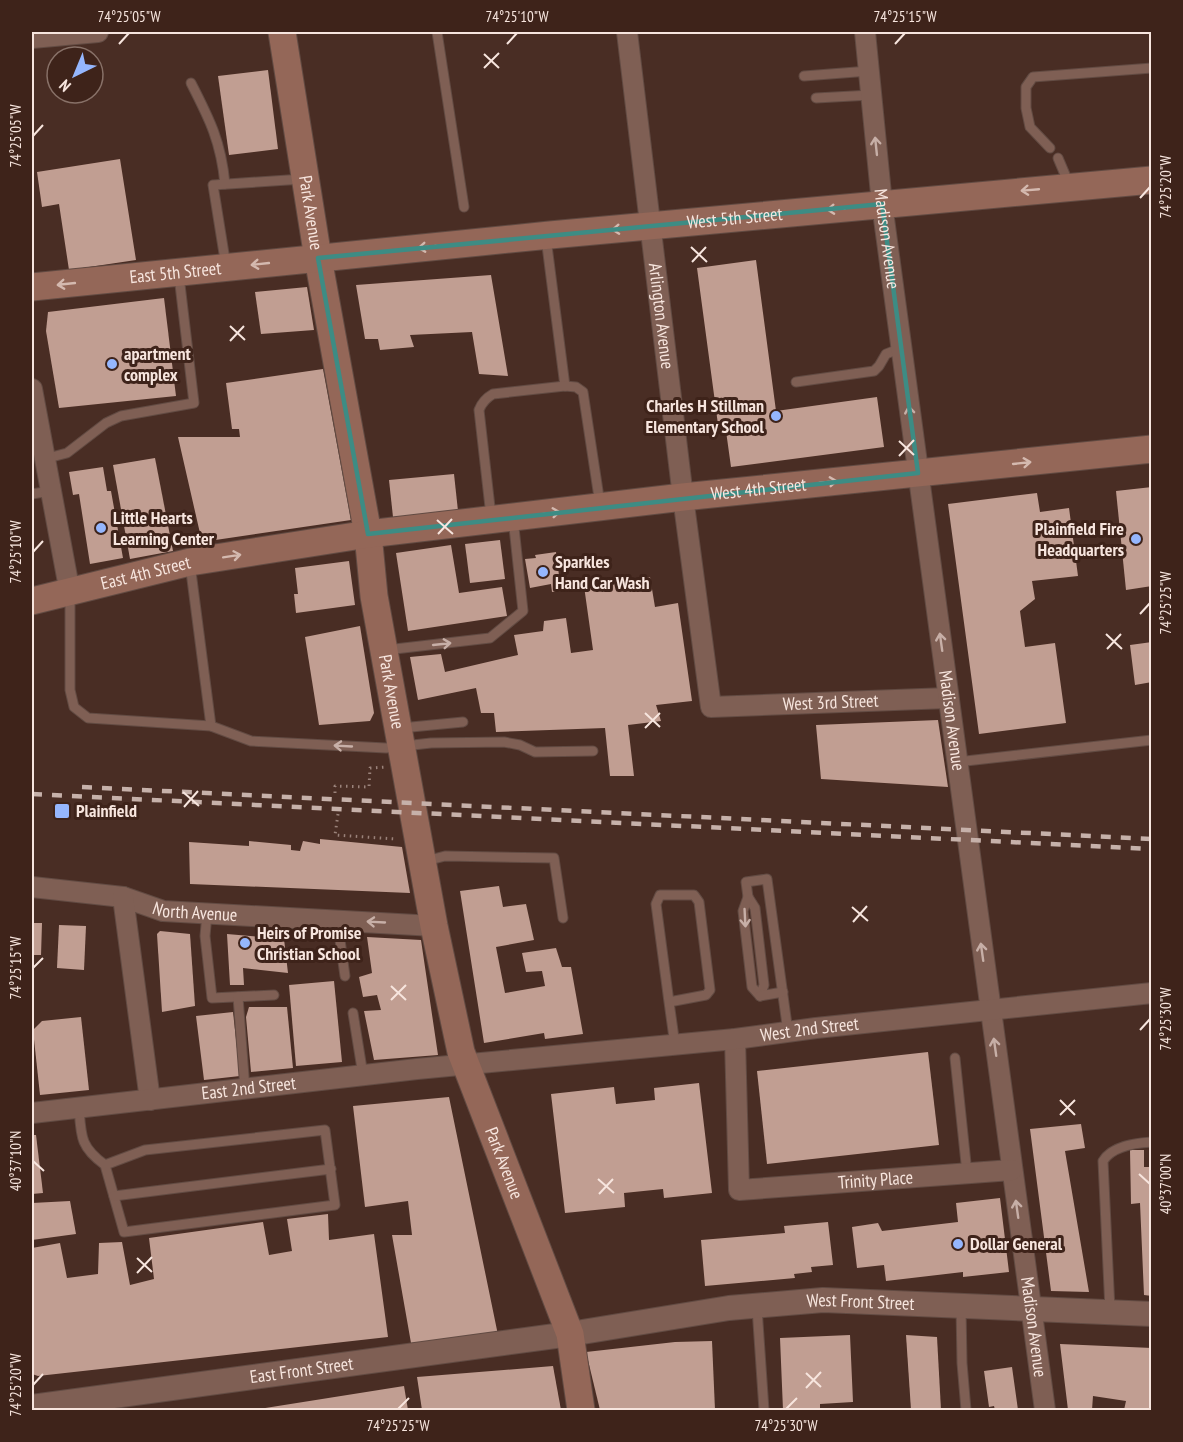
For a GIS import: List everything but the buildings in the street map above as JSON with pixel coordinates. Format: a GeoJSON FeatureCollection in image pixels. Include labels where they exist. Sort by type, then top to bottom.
{"type":"FeatureCollection","features":[{"type":"Feature","properties":{"kind":"main road","name":"Park Avenue"},"geometry":{"type":"LineString","coordinates":[[282,32],[318,258],[368,534],[374,596],[434,926],[461,1052],[570,1334],[581,1410]]}},
{"type":"Feature","properties":{"kind":"main road","name":"West 5th Street"},"geometry":{"type":"LineString","coordinates":[[318,258],[1152,180]]}},
{"type":"Feature","properties":{"kind":"main road","name":"East 5th Street"},"geometry":{"type":"LineString","coordinates":[[32,287],[318,258]]}},
{"type":"Feature","properties":{"kind":"main road","name":"West 4th Street"},"geometry":{"type":"LineString","coordinates":[[368,534],[683,497],[1152,449]]}},
{"type":"Feature","properties":{"kind":"main road","name":"East 4th Street"},"geometry":{"type":"LineString","coordinates":[[32,601],[190,562],[368,534]]}},
{"type":"Feature","properties":{"kind":"street"},"geometry":{"type":"LineString","coordinates":[[32,38],[98,32]]}},
{"type":"Feature","properties":{"kind":"street","name":"Arlington Avenue"},"geometry":{"type":"LineString","coordinates":[[627,32],[711,708]]}},
{"type":"Feature","properties":{"kind":"street","name":"Madison Avenue"},"geometry":{"type":"LineString","coordinates":[[865,32],[882,204],[1045,1410]]}},
{"type":"Feature","properties":{"kind":"street"},"geometry":{"type":"LineString","coordinates":[[32,389],[44,459],[41,493],[70,593]]}},
{"type":"Feature","properties":{"kind":"street","name":"West 3rd Street"},"geometry":{"type":"LineString","coordinates":[[711,708],[948,698]]}},
{"type":"Feature","properties":{"kind":"street","name":"North Avenue"},"geometry":{"type":"LineString","coordinates":[[32,887],[123,897],[163,911],[434,926]]}},
{"type":"Feature","properties":{"kind":"street"},"geometry":{"type":"LineString","coordinates":[[123,897],[150,1100]]}},
{"type":"Feature","properties":{"kind":"street","name":"West 2nd Street"},"geometry":{"type":"LineString","coordinates":[[466,1064],[735,1039],[1152,993]]}},
{"type":"Feature","properties":{"kind":"street","name":"Trinity Place"},"geometry":{"type":"LineString","coordinates":[[735,1039],[739,1190],[1012,1170]]}},
{"type":"Feature","properties":{"kind":"street","name":"East 2nd Street"},"geometry":{"type":"LineString","coordinates":[[32,1113],[466,1064]]}},
{"type":"Feature","properties":{"kind":"street","name":"West Front Street"},"geometry":{"type":"LineString","coordinates":[[570,1334],[718,1310],[823,1300],[1152,1314]]}},
{"type":"Feature","properties":{"kind":"street","name":"East Front Street"},"geometry":{"type":"LineString","coordinates":[[32,1407],[570,1334]]}},
{"type":"Feature","properties":{"kind":"lane"},"geometry":{"type":"LineString","coordinates":[[436,32],[464,207]]}},
{"type":"Feature","properties":{"kind":"lane"},"geometry":{"type":"LineString","coordinates":[[1050,148],[1030,127],[1026,108],[1026,87],[1034,76],[1152,68]]}},
{"type":"Feature","properties":{"kind":"lane"},"geometry":{"type":"LineString","coordinates":[[804,76],[869,71]]}},
{"type":"Feature","properties":{"kind":"lane"},"geometry":{"type":"LineString","coordinates":[[191,83],[205,107],[218,140],[223,158],[225,184]]}},
{"type":"Feature","properties":{"kind":"lane"},"geometry":{"type":"LineString","coordinates":[[816,98],[871,95]]}},
{"type":"Feature","properties":{"kind":"lane"},"geometry":{"type":"LineString","coordinates":[[1058,159],[1070,187]]}},
{"type":"Feature","properties":{"kind":"lane"},"geometry":{"type":"LineString","coordinates":[[226,267],[213,185],[306,178]]}},
{"type":"Feature","properties":{"kind":"lane"},"geometry":{"type":"LineString","coordinates":[[545,236],[565,386]]}},
{"type":"Feature","properties":{"kind":"lane"},"geometry":{"type":"LineString","coordinates":[[44,459],[67,453],[106,423],[121,416],[194,403],[179,272]]}},
{"type":"Feature","properties":{"kind":"lane"},"geometry":{"type":"LineString","coordinates":[[796,382],[874,371],[886,354],[901,348]]}},
{"type":"Feature","properties":{"kind":"lane"},"geometry":{"type":"LineString","coordinates":[[384,650],[490,638],[523,611],[479,410],[484,400],[493,394],[565,386],[576,387],[583,392],[600,507]]}},
{"type":"Feature","properties":{"kind":"lane"},"geometry":{"type":"LineString","coordinates":[[190,562],[211,726]]}},
{"type":"Feature","properties":{"kind":"lane"},"geometry":{"type":"LineString","coordinates":[[70,593],[70,690],[74,707],[88,718],[211,726],[251,741],[386,748],[453,742],[504,742],[520,745],[535,752],[593,751]]}},
{"type":"Feature","properties":{"kind":"lane"},"geometry":{"type":"LineString","coordinates":[[402,747],[463,722]]}},
{"type":"Feature","properties":{"kind":"lane"},"geometry":{"type":"LineString","coordinates":[[957,762],[1152,740]]}},
{"type":"Feature","properties":{"kind":"lane"},"geometry":{"type":"LineString","coordinates":[[421,851],[445,856],[554,858],[563,918]]}},
{"type":"Feature","properties":{"kind":"lane"},"geometry":{"type":"LineString","coordinates":[[783,992],[760,996],[764,985],[755,908],[748,897],[746,882],[767,879],[783,992],[788,1032]]}},
{"type":"Feature","properties":{"kind":"lane"},"geometry":{"type":"LineString","coordinates":[[669,1002],[706,995],[710,990],[699,902],[694,895],[660,895],[656,904],[669,1002],[675,1045]]}},
{"type":"Feature","properties":{"kind":"lane"},"geometry":{"type":"LineString","coordinates":[[207,914],[205,936],[212,998],[274,995]]}},
{"type":"Feature","properties":{"kind":"lane"},"geometry":{"type":"LineString","coordinates":[[340,921],[345,976]]}},
{"type":"Feature","properties":{"kind":"lane"},"geometry":{"type":"LineString","coordinates":[[238,997],[245,1089]]}},
{"type":"Feature","properties":{"kind":"lane"},"geometry":{"type":"LineString","coordinates":[[353,1013],[363,1076]]}},
{"type":"Feature","properties":{"kind":"lane"},"geometry":{"type":"LineString","coordinates":[[955,1058],[967,1173]]}},
{"type":"Feature","properties":{"kind":"lane"},"geometry":{"type":"LineString","coordinates":[[79,1107],[81,1138],[92,1155],[105,1165],[124,1232],[335,1205],[325,1130],[145,1149],[105,1165]]}},
{"type":"Feature","properties":{"kind":"lane"},"geometry":{"type":"LineString","coordinates":[[1110,1312],[1103,1161],[1107,1154],[1130,1144],[1152,1142]]}},
{"type":"Feature","properties":{"kind":"lane"},"geometry":{"type":"LineString","coordinates":[[114,1196],[331,1169]]}},
{"type":"Feature","properties":{"kind":"lane"},"geometry":{"type":"LineString","coordinates":[[757,1305],[765,1410]]}},
{"type":"Feature","properties":{"kind":"lane"},"geometry":{"type":"LineString","coordinates":[[961,1306],[966,1410]]}},
{"type":"Feature","properties":{"kind":"path"},"geometry":{"type":"LineString","coordinates":[[335,793],[335,786],[369,787],[370,768],[402,747]]}},
{"type":"Feature","properties":{"kind":"path"},"geometry":{"type":"LineString","coordinates":[[338,814],[335,835],[421,851]]}},
{"type":"Feature","properties":{"kind":"highlighted area"},"geometry":{"type":"Polygon","coordinates":[[[882,204],[918,473],[368,534],[318,258],[882,204]]]}},
{"type":"Feature","properties":{"kind":"railway"},"geometry":{"type":"LineString","coordinates":[[82,787],[1152,839]]}},
{"type":"Feature","properties":{"kind":"railway"},"geometry":{"type":"LineString","coordinates":[[32,794],[1152,849]]}},
{"type":"Feature","properties":{"kind":"place","name":"apartment complex"},"geometry":{"type":"Point","coordinates":[112,364]}},
{"type":"Feature","properties":{"kind":"place","name":"Charles H Stillman Elementary School"},"geometry":{"type":"Point","coordinates":[776,416]}},
{"type":"Feature","properties":{"kind":"place","name":"Little Hearts Learning Center"},"geometry":{"type":"Point","coordinates":[101,528]}},
{"type":"Feature","properties":{"kind":"place","name":"Plainfield Fire Headquarters"},"geometry":{"type":"Point","coordinates":[1136,539]}},
{"type":"Feature","properties":{"kind":"place","name":"Sparkles Hand Car Wash"},"geometry":{"type":"Point","coordinates":[543,572]}},
{"type":"Feature","properties":{"kind":"place","name":"Plainfield"},"geometry":{"type":"Point","coordinates":[62,811]}},
{"type":"Feature","properties":{"kind":"place","name":"Heirs of Promise Christian School"},"geometry":{"type":"Point","coordinates":[245,943]}},
{"type":"Feature","properties":{"kind":"place","name":"Dollar General"},"geometry":{"type":"Point","coordinates":[958,1244]}}]}
